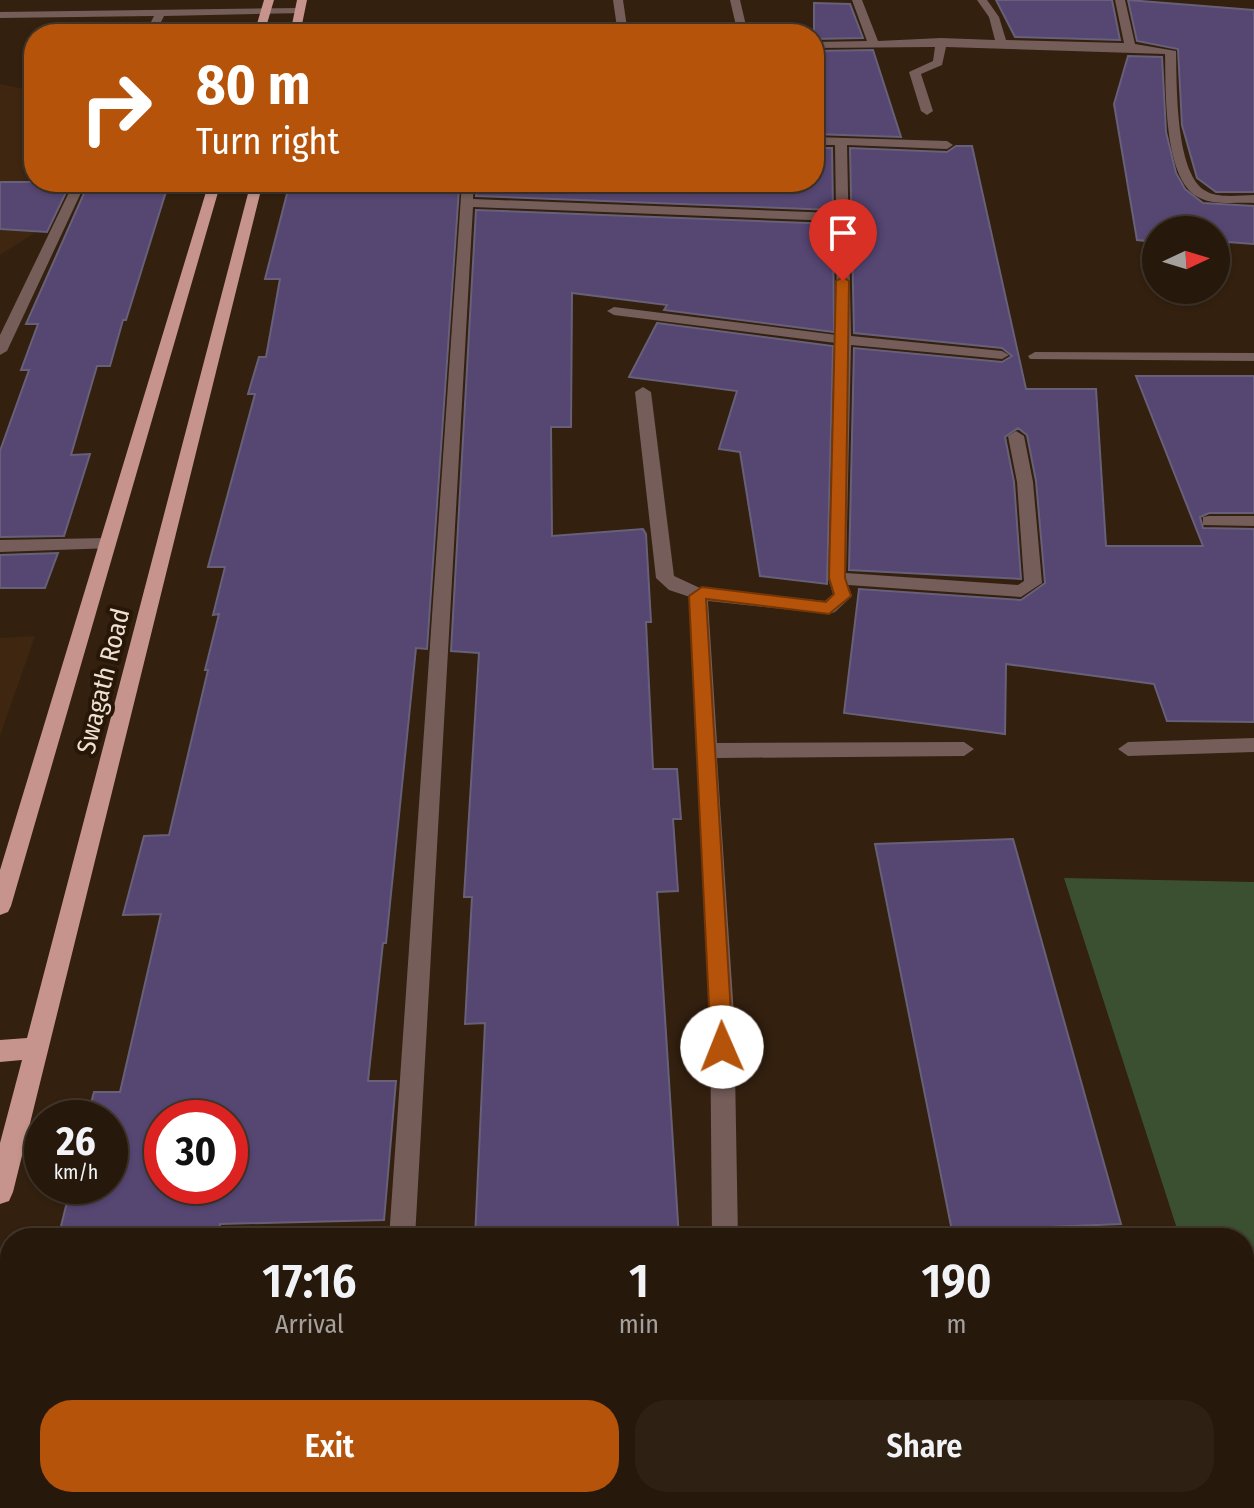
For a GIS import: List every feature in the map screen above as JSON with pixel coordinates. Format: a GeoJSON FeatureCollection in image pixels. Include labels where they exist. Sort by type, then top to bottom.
{"type":"FeatureCollection","features":[{"type":"Feature","properties":{"kind":"main road"},"geometry":{"type":"LineString","coordinates":[[262,24],[269,0]]}},
{"type":"Feature","properties":{"kind":"main road","name":"Swagath Road"},"geometry":{"type":"LineString","coordinates":[[0,906],[212,192]]}},
{"type":"Feature","properties":{"kind":"main road","name":"Swagath Road"},"geometry":{"type":"LineString","coordinates":[[0,1192],[254,192]]}},
{"type":"Feature","properties":{"kind":"main road"},"geometry":{"type":"LineString","coordinates":[[0,1051],[37,1048]]}},
{"type":"Feature","properties":{"kind":"street"},"geometry":{"type":"LineString","coordinates":[[0,4],[238,0]]}},
{"type":"Feature","properties":{"kind":"street"},"geometry":{"type":"LineString","coordinates":[[618,0],[622,24]]}},
{"type":"Feature","properties":{"kind":"street"},"geometry":{"type":"LineString","coordinates":[[735,0],[741,24]]}},
{"type":"Feature","properties":{"kind":"street"},"geometry":{"type":"LineString","coordinates":[[857,0],[874,45]]}},
{"type":"Feature","properties":{"kind":"street"},"geometry":{"type":"LineString","coordinates":[[982,0],[994,17],[1001,43]]}},
{"type":"Feature","properties":{"kind":"street"},"geometry":{"type":"LineString","coordinates":[[1120,0],[1130,47]]}},
{"type":"Feature","properties":{"kind":"street"},"geometry":{"type":"LineString","coordinates":[[0,15],[265,12],[301,6]]}},
{"type":"Feature","properties":{"kind":"street"},"geometry":{"type":"LineString","coordinates":[[155,24],[160,14]]}},
{"type":"Feature","properties":{"kind":"street"},"geometry":{"type":"LineString","coordinates":[[927,111],[915,72],[938,63],[941,41]]}},
{"type":"Feature","properties":{"kind":"street"},"geometry":{"type":"LineString","coordinates":[[824,45],[941,41],[1170,51],[1174,128],[1194,189],[1204,196],[1254,199]]}},
{"type":"Feature","properties":{"kind":"street"},"geometry":{"type":"LineString","coordinates":[[824,141],[947,145]]}},
{"type":"Feature","properties":{"kind":"street"},"geometry":{"type":"LineString","coordinates":[[643,392],[665,578],[675,586],[699,594],[829,608],[843,596],[837,578],[844,340],[841,141]]}},
{"type":"Feature","properties":{"kind":"street"},"geometry":{"type":"LineString","coordinates":[[0,351],[75,192]]}},
{"type":"Feature","properties":{"kind":"street"},"geometry":{"type":"LineString","coordinates":[[403,1228],[468,192]]}},
{"type":"Feature","properties":{"kind":"street"},"geometry":{"type":"LineString","coordinates":[[468,203],[843,217]]}},
{"type":"Feature","properties":{"kind":"street"},"geometry":{"type":"LineString","coordinates":[[614,311],[844,340],[1002,355]]}},
{"type":"Feature","properties":{"kind":"street"},"geometry":{"type":"LineString","coordinates":[[1035,356],[1254,357]]}},
{"type":"Feature","properties":{"kind":"street"},"geometry":{"type":"LineString","coordinates":[[837,578],[1021,591],[1028,588],[1033,583],[1016,436]]}},
{"type":"Feature","properties":{"kind":"street"},"geometry":{"type":"LineString","coordinates":[[1209,521],[1254,521]]}},
{"type":"Feature","properties":{"kind":"street"},"geometry":{"type":"LineString","coordinates":[[0,546],[107,544]]}},
{"type":"Feature","properties":{"kind":"street"},"geometry":{"type":"LineString","coordinates":[[699,594],[722,1015],[725,1228]]}},
{"type":"Feature","properties":{"kind":"street"},"geometry":{"type":"LineString","coordinates":[[1128,749],[1254,745]]}},
{"type":"Feature","properties":{"kind":"street"},"geometry":{"type":"LineString","coordinates":[[707,751],[964,749]]}},
{"type":"Feature","properties":{"kind":"shaded area"},"geometry":{"type":"Polygon","coordinates":[[[0,84],[24,89],[24,192],[36,192],[44,227],[0,255],[0,84]]]}},
{"type":"Feature","properties":{"kind":"shaded area"},"geometry":{"type":"Polygon","coordinates":[[[35,636],[0,736],[0,638],[35,636]]]}},
{"type":"Feature","properties":{"kind":"green space"},"geometry":{"type":"Polygon","coordinates":[[[1064,878],[1254,882],[1254,1228],[1177,1228],[1064,878]]]}},
{"type":"Feature","properties":{"kind":"building"},"geometry":{"type":"Polygon","coordinates":[[[996,0],[1112,0],[1120,40],[1015,37],[996,0]]]}},
{"type":"Feature","properties":{"kind":"building"},"geometry":{"type":"Polygon","coordinates":[[[1128,0],[1254,10],[1254,192],[1216,192],[1197,178],[1182,125],[1178,49],[1137,41],[1128,0]]]}},
{"type":"Feature","properties":{"kind":"building"},"geometry":{"type":"Polygon","coordinates":[[[814,3],[850,4],[863,38],[824,39],[824,24],[814,24],[814,3]]]}},
{"type":"Feature","properties":{"kind":"building"},"geometry":{"type":"Polygon","coordinates":[[[873,50],[901,137],[824,134],[824,51],[873,50]]]}},
{"type":"Feature","properties":{"kind":"building"},"geometry":{"type":"Polygon","coordinates":[[[1128,56],[1162,57],[1166,132],[1176,173],[1185,189],[1203,203],[1254,206],[1254,244],[1230,242],[1230,216],[1142,216],[1142,241],[1137,240],[1114,104],[1128,56]]]}},
{"type":"Feature","properties":{"kind":"building"},"geometry":{"type":"Polygon","coordinates":[[[956,146],[972,146],[1026,389],[1096,389],[1106,546],[1203,546],[1136,376],[1254,376],[1254,513],[1209,513],[1200,517],[1203,528],[1254,529],[1254,722],[1167,721],[1154,684],[1006,664],[1005,734],[844,713],[859,589],[1021,600],[1045,583],[1036,481],[1027,435],[1018,428],[1005,437],[1014,482],[1021,579],[849,570],[854,348],[1002,362],[1012,356],[1002,348],[854,333],[850,148],[947,152],[956,146]]]}},
{"type":"Feature","properties":{"kind":"building"},"geometry":{"type":"Polygon","coordinates":[[[824,148],[832,148],[833,210],[476,196],[477,192],[824,192],[824,148]]]}},
{"type":"Feature","properties":{"kind":"building"},"geometry":{"type":"Polygon","coordinates":[[[0,182],[24,182],[24,192],[66,192],[47,232],[0,229],[0,182]]]}},
{"type":"Feature","properties":{"kind":"building"},"geometry":{"type":"Polygon","coordinates":[[[85,192],[166,192],[110,366],[97,366],[71,455],[90,454],[64,536],[0,537],[0,451],[29,370],[21,370],[38,324],[26,324],[85,192]]]}},
{"type":"Feature","properties":{"kind":"building"},"geometry":{"type":"Polygon","coordinates":[[[287,192],[459,192],[427,649],[416,648],[386,943],[383,943],[368,1081],[396,1081],[384,1220],[220,1224],[219,1228],[60,1228],[66,1204],[128,1204],[128,1100],[92,1100],[94,1092],[120,1092],[161,914],[123,915],[144,836],[169,835],[219,614],[213,615],[225,567],[208,567],[255,394],[248,394],[259,357],[266,357],[280,279],[265,279],[287,192]]]}},
{"type":"Feature","properties":{"kind":"building"},"geometry":{"type":"Polygon","coordinates":[[[476,210],[833,224],[834,332],[664,310],[667,305],[572,293],[571,427],[551,427],[552,536],[643,529],[646,534],[651,622],[646,622],[653,769],[677,769],[681,819],[673,819],[678,891],[657,892],[678,1228],[475,1228],[485,1023],[465,1024],[472,897],[464,897],[479,653],[451,651],[476,210]]]}},
{"type":"Feature","properties":{"kind":"building"},"geometry":{"type":"Polygon","coordinates":[[[657,323],[833,346],[827,584],[760,576],[740,452],[719,449],[737,391],[629,377],[657,323]]]}},
{"type":"Feature","properties":{"kind":"building"},"geometry":{"type":"Polygon","coordinates":[[[58,553],[45,588],[0,588],[0,555],[58,553]]]}},
{"type":"Feature","properties":{"kind":"building"},"geometry":{"type":"Polygon","coordinates":[[[1013,839],[1121,1224],[951,1228],[875,844],[1013,839]]]}},
{"type":"Feature","properties":{"kind":"route"},"geometry":{"type":"LineString","coordinates":[[722,1047],[698,596],[702,593],[829,608],[838,604],[843,596],[837,578],[843,281]]}}]}
